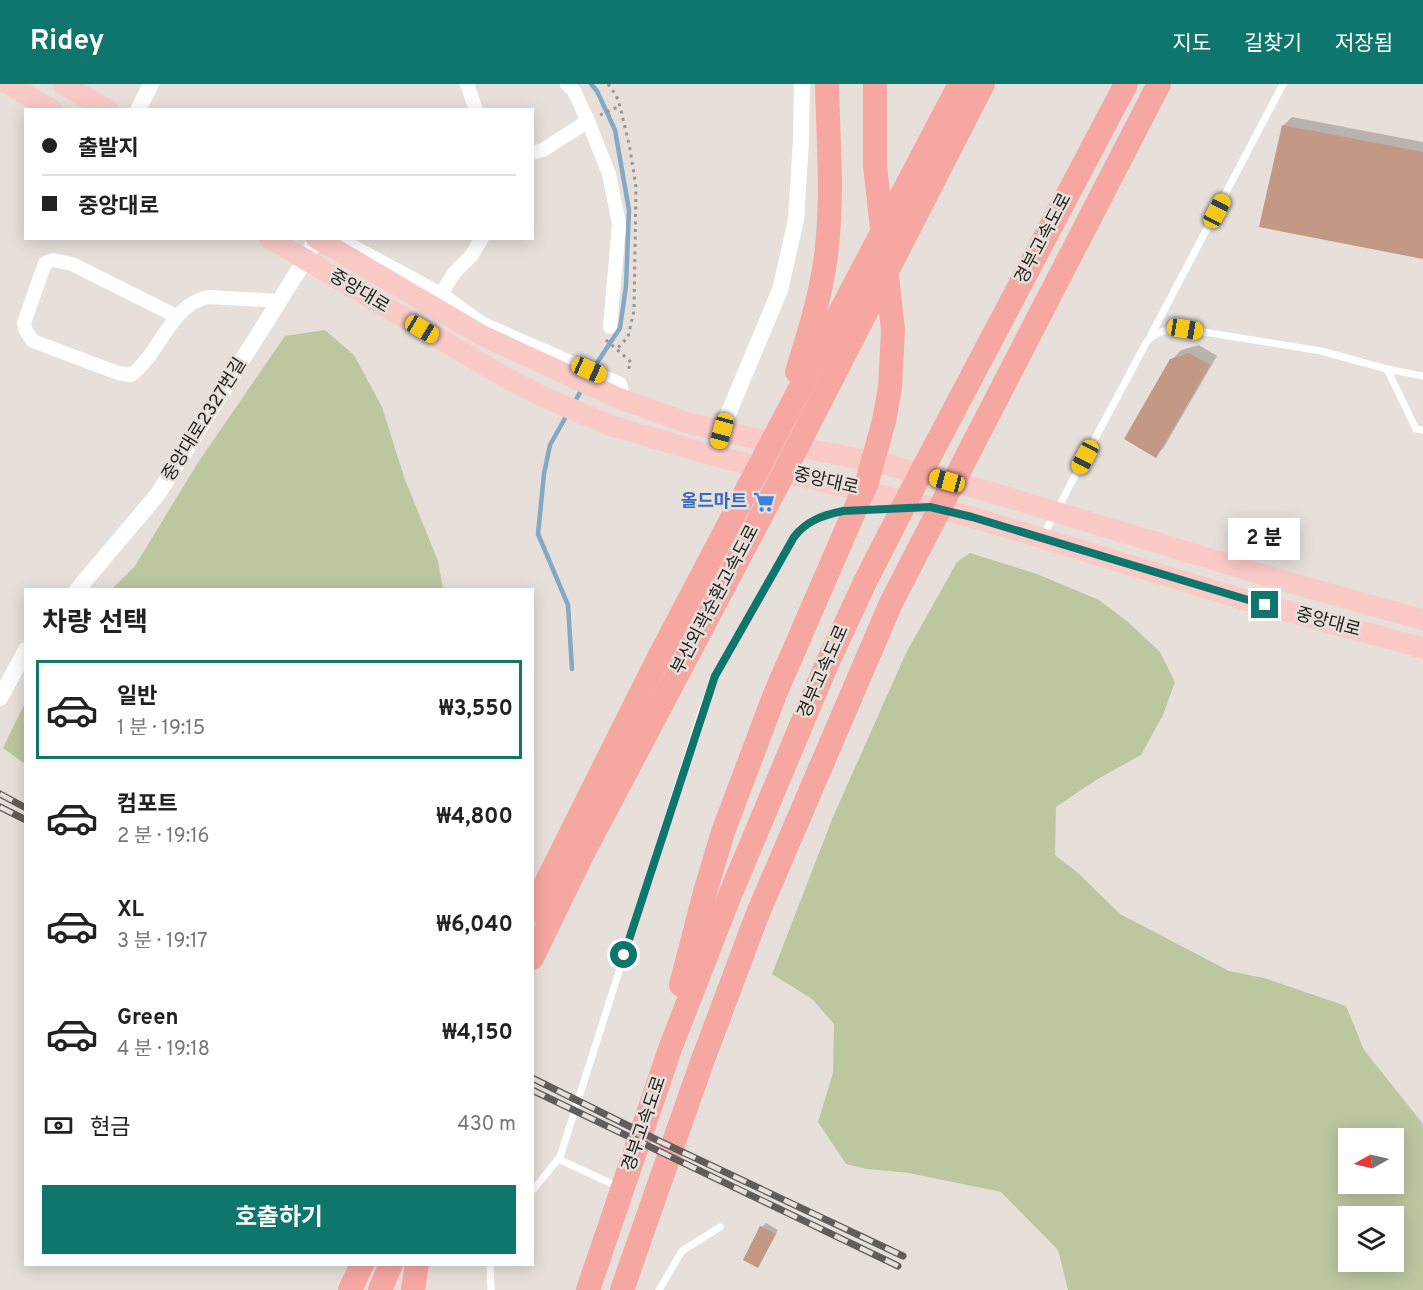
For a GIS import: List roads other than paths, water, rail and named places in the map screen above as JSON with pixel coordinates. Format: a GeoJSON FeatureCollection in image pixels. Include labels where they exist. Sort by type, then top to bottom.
{"type":"FeatureCollection","features":[{"type":"Feature","properties":{"kind":"highway"},"geometry":{"type":"LineString","coordinates":[[827,84],[829,225],[824,269],[834,325]]}},
{"type":"Feature","properties":{"kind":"highway"},"geometry":{"type":"LineString","coordinates":[[651,1106],[705,892],[723,832],[775,694],[867,482],[884,421],[890,388],[893,330],[875,165],[875,84]]}},
{"type":"Feature","properties":{"kind":"highway","name":"경부고속도로"},"geometry":{"type":"LineString","coordinates":[[588,1290],[671,1046],[770,797],[826,666],[893,526],[1126,84]]}},
{"type":"Feature","properties":{"kind":"highway","name":"경부고속도로"},"geometry":{"type":"LineString","coordinates":[[622,1290],[702,1062],[758,913],[891,603],[1159,84]]}},
{"type":"Feature","properties":{"kind":"highway","name":"부산외곽순환고속도로"},"geometry":{"type":"LineString","coordinates":[[534,907],[658,659],[834,325],[975,88]]}},
{"type":"Feature","properties":{"kind":"highway","name":"부산외곽순환고속도로"},"geometry":{"type":"LineString","coordinates":[[535,953],[834,325]]}},
{"type":"Feature","properties":{"kind":"highway"},"geometry":{"type":"LineString","coordinates":[[350,1290],[361,1266]]}},
{"type":"Feature","properties":{"kind":"highway"},"geometry":{"type":"LineString","coordinates":[[380,1290],[390,1266]]}},
{"type":"Feature","properties":{"kind":"highway"},"geometry":{"type":"LineString","coordinates":[[413,1290],[417,1266]]}},
{"type":"Feature","properties":{"kind":"main road"},"geometry":{"type":"LineString","coordinates":[[8,84],[49,108]]}},
{"type":"Feature","properties":{"kind":"main road"},"geometry":{"type":"LineString","coordinates":[[63,84],[105,108]]}},
{"type":"Feature","properties":{"kind":"main road","name":"중앙대로"},"geometry":{"type":"LineString","coordinates":[[272,240],[461,352],[544,397],[609,425],[715,456],[972,517],[1242,599],[1423,648]]}},
{"type":"Feature","properties":{"kind":"main road","name":"중앙대로"},"geometry":{"type":"LineString","coordinates":[[319,240],[483,336],[560,364],[685,422],[884,464],[990,492],[1423,620]]}},
{"type":"Feature","properties":{"kind":"street"},"geometry":{"type":"LineString","coordinates":[[139,108],[151,84]]}},
{"type":"Feature","properties":{"kind":"street"},"geometry":{"type":"LineString","coordinates":[[467,84],[475,108]]}},
{"type":"Feature","properties":{"kind":"street"},"geometry":{"type":"LineString","coordinates":[[567,84],[592,119],[609,174],[619,224],[608,333]]}},
{"type":"Feature","properties":{"kind":"street"},"geometry":{"type":"LineString","coordinates":[[715,456],[722,431],[780,290],[796,220],[802,84]]}},
{"type":"Feature","properties":{"kind":"street"},"geometry":{"type":"LineString","coordinates":[[534,152],[543,150],[592,119]]}},
{"type":"Feature","properties":{"kind":"street","name":"중앙대로2327번길"},"geometry":{"type":"LineString","coordinates":[[79,588],[158,494],[280,301],[315,240]]}},
{"type":"Feature","properties":{"kind":"street"},"geometry":{"type":"LineString","coordinates":[[342,240],[441,294],[481,323],[560,364]]}},
{"type":"Feature","properties":{"kind":"street"},"geometry":{"type":"LineString","coordinates":[[441,294],[454,273],[471,256],[481,240]]}},
{"type":"Feature","properties":{"kind":"street"},"geometry":{"type":"LineString","coordinates":[[176,316],[72,264],[53,260],[45,263],[24,323],[33,341],[97,366],[131,375],[140,368],[176,316],[198,299],[208,297],[280,301]]}},
{"type":"Feature","properties":{"kind":"street"},"geometry":{"type":"LineString","coordinates":[[0,698],[24,654]]}},
{"type":"Feature","properties":{"kind":"lane"},"geometry":{"type":"LineString","coordinates":[[1042,538],[1283,84]]}},
{"type":"Feature","properties":{"kind":"lane"},"geometry":{"type":"LineString","coordinates":[[1150,338],[1169,329],[1185,329],[1321,351],[1423,376]]}},
{"type":"Feature","properties":{"kind":"lane"},"geometry":{"type":"LineString","coordinates":[[1387,369],[1416,429],[1423,430]]}},
{"type":"Feature","properties":{"kind":"lane"},"geometry":{"type":"LineString","coordinates":[[534,1189],[558,1159],[703,707],[715,676],[794,537],[808,523],[843,511],[930,507]]}},
{"type":"Feature","properties":{"kind":"lane"},"geometry":{"type":"LineString","coordinates":[[558,1159],[624,1189]]}},
{"type":"Feature","properties":{"kind":"lane"},"geometry":{"type":"LineString","coordinates":[[659,1290],[682,1251],[720,1227]]}},
{"type":"Feature","properties":{"kind":"lane"},"geometry":{"type":"LineString","coordinates":[[490,1266],[491,1290]]}},
{"type":"Feature","properties":{"kind":"waterway"},"geometry":{"type":"LineString","coordinates":[[591,84],[597,91],[615,130],[629,210],[626,286],[620,328],[593,369]]}},
{"type":"Feature","properties":{"kind":"waterway"},"geometry":{"type":"LineString","coordinates":[[574,403],[583,387]]}},
{"type":"Feature","properties":{"kind":"waterway"},"geometry":{"type":"LineString","coordinates":[[568,413],[550,445],[544,474],[538,534],[568,605],[572,669]]}},
{"type":"Feature","properties":{"kind":"railway"},"geometry":{"type":"LineString","coordinates":[[0,794],[24,807]]}},
{"type":"Feature","properties":{"kind":"railway"},"geometry":{"type":"LineString","coordinates":[[0,807],[24,819]]}},
{"type":"Feature","properties":{"kind":"railway"},"geometry":{"type":"LineString","coordinates":[[534,1079],[659,1141],[903,1256]]}},
{"type":"Feature","properties":{"kind":"railway"},"geometry":{"type":"LineString","coordinates":[[534,1091],[898,1266]]}},
{"type":"Feature","properties":{"kind":"place","name":"올드마트"},"geometry":{"type":"Point","coordinates":[764,502]}}]}
